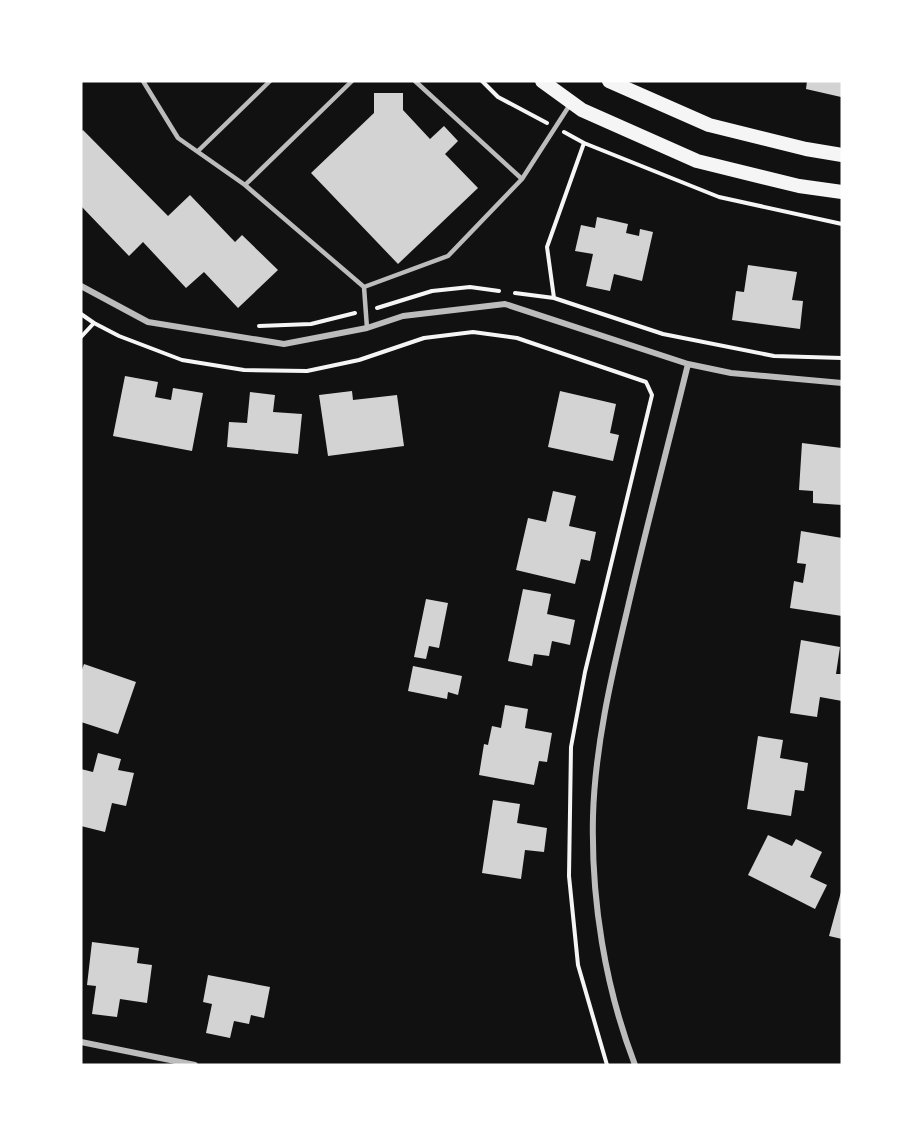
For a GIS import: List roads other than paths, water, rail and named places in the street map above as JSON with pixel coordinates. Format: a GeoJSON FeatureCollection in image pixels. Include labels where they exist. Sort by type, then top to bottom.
{"type":"FeatureCollection","features":[{"type":"Feature","properties":{"kind":"main road"},"geometry":{"type":"LineString","coordinates":[[542,81],[582,110],[697,161],[799,186],[842,192]]}},
{"type":"Feature","properties":{"kind":"main road"},"geometry":{"type":"LineString","coordinates":[[609,81],[709,125],[806,149],[842,154]]}},
{"type":"Feature","properties":{"kind":"street"},"geometry":{"type":"LineString","coordinates":[[82,289],[148,322],[284,344],[368,328],[403,316],[505,304],[688,364],[731,374],[842,383]]}},
{"type":"Feature","properties":{"kind":"street"},"geometry":{"type":"LineString","coordinates":[[635,1065],[620,1024],[606,965],[598,911],[593,816],[597,758],[609,687],[688,364]]}},
{"type":"Feature","properties":{"kind":"street"},"geometry":{"type":"LineString","coordinates":[[81,1042],[195,1065]]}},
{"type":"Feature","properties":{"kind":"lane"},"geometry":{"type":"LineString","coordinates":[[143,81],[178,138],[245,185],[364,287],[368,328]]}},
{"type":"Feature","properties":{"kind":"lane"},"geometry":{"type":"LineString","coordinates":[[198,151],[270,81]]}},
{"type":"Feature","properties":{"kind":"lane"},"geometry":{"type":"LineString","coordinates":[[245,185],[352,81]]}},
{"type":"Feature","properties":{"kind":"lane"},"geometry":{"type":"LineString","coordinates":[[415,81],[522,179]]}},
{"type":"Feature","properties":{"kind":"lane"},"geometry":{"type":"LineString","coordinates":[[364,287],[448,256],[522,179],[572,103]]}}]}
